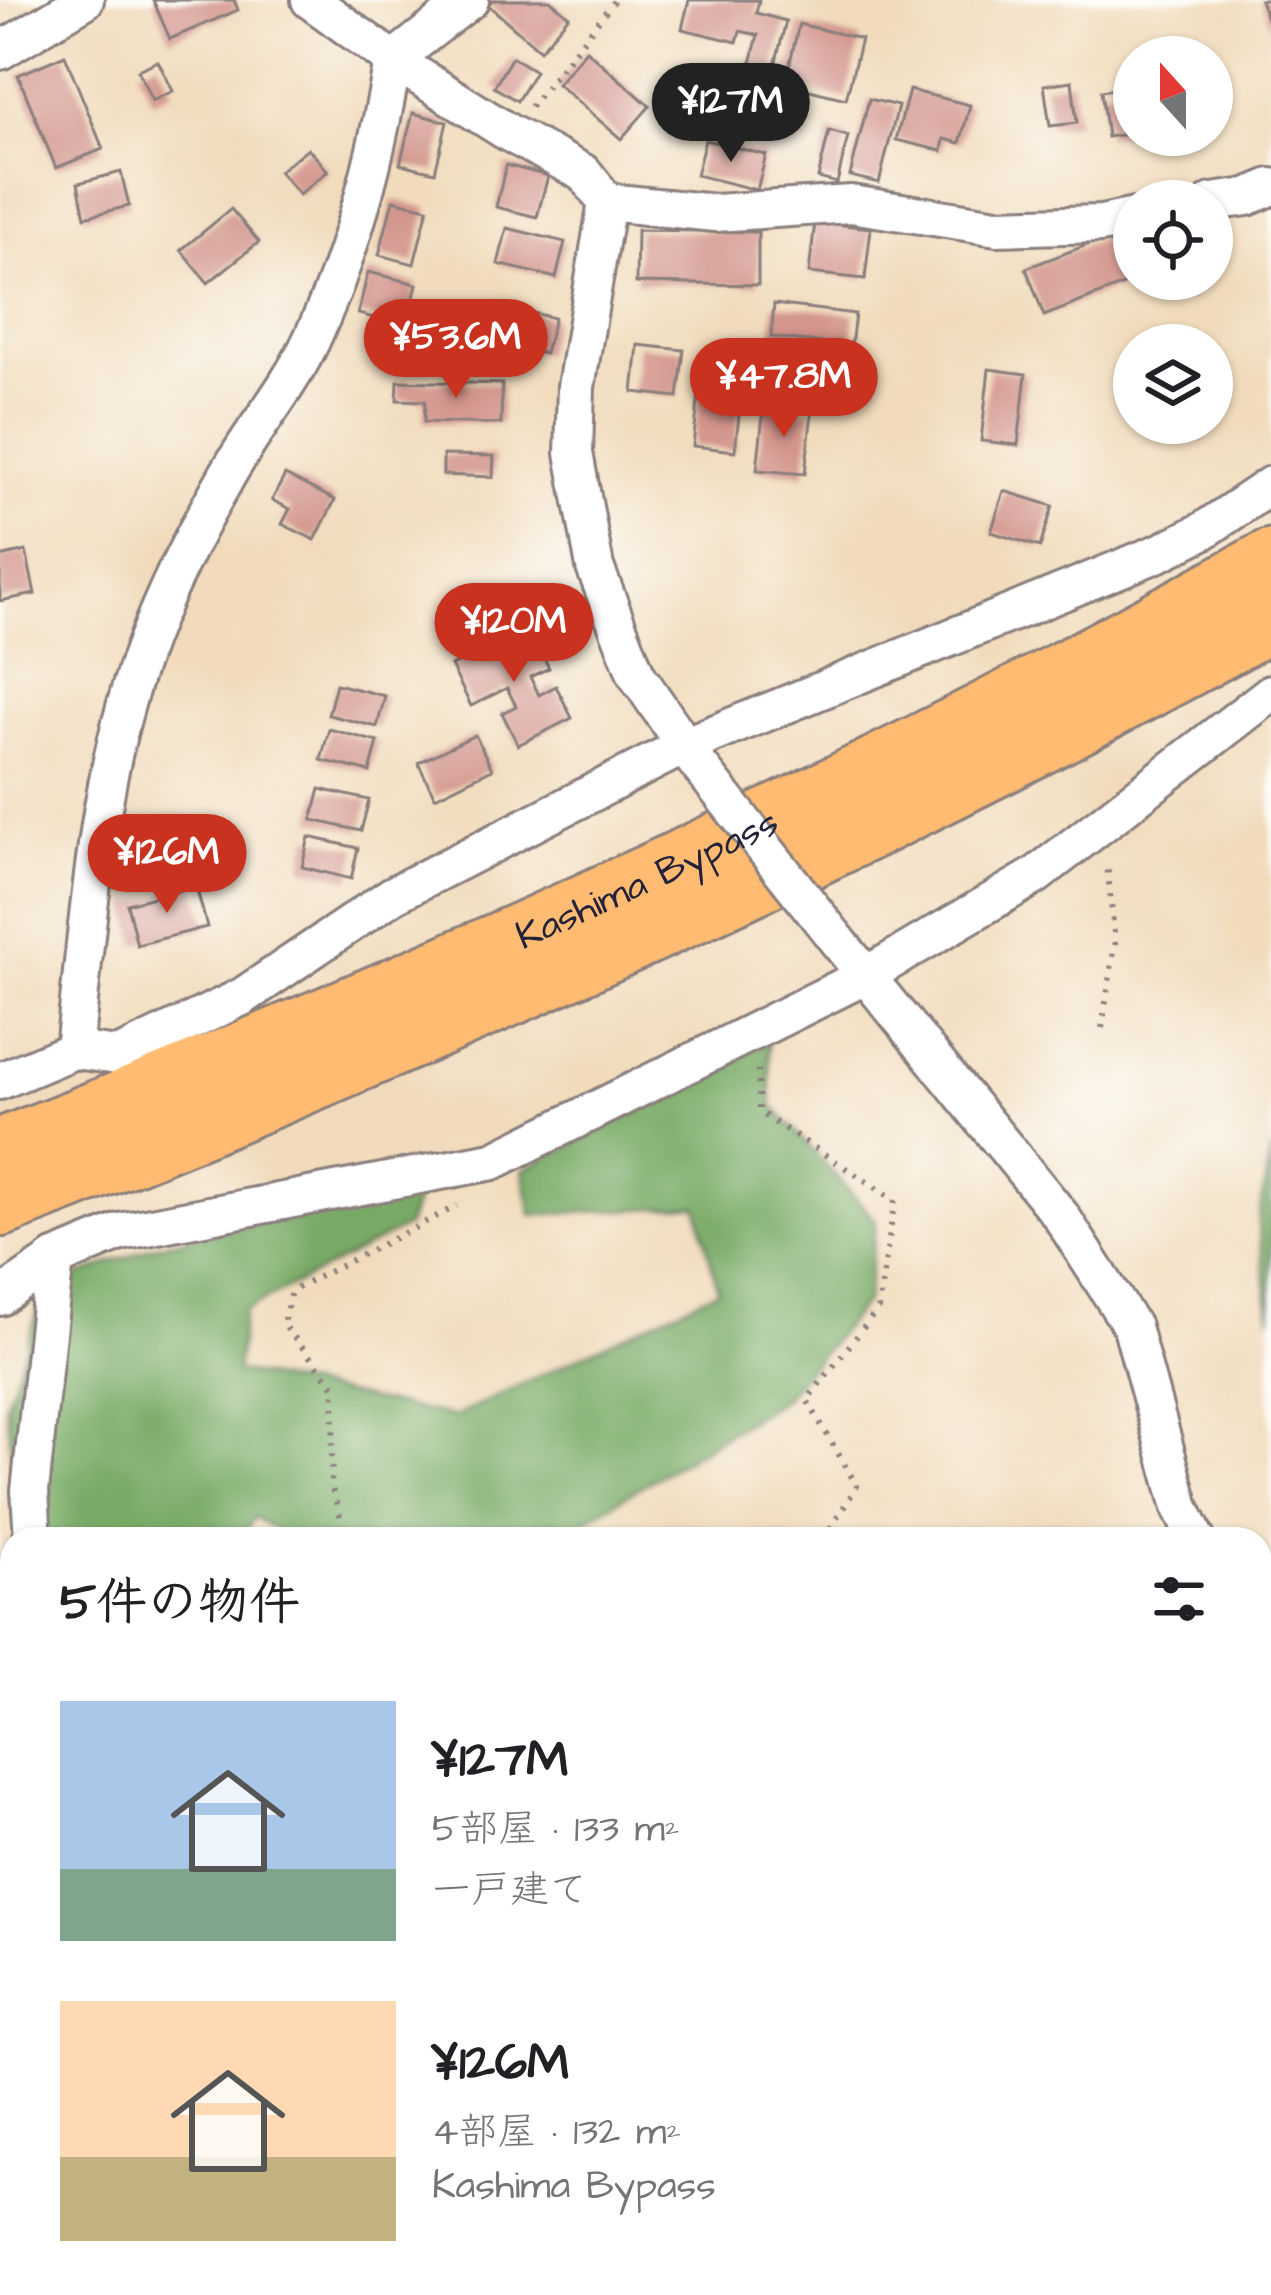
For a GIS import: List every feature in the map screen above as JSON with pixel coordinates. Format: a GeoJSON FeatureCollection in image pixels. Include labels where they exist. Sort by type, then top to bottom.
{"type":"FeatureCollection","features":[{"type":"Feature","properties":{"kind":"highway","name":"Kashima Bypass"},"geometry":{"type":"LineString","coordinates":[[0,1150],[355,1009],[538,928],[806,803],[1156,626],[1271,561]]}},
{"type":"Feature","properties":{"kind":"highway","name":"Kashima Bypass"},"geometry":{"type":"LineString","coordinates":[[0,1205],[176,1136],[543,980],[875,822],[1162,679],[1271,619]]}},
{"type":"Feature","properties":{"kind":"street"},"geometry":{"type":"LineString","coordinates":[[0,51],[85,0]]}},
{"type":"Feature","properties":{"kind":"street"},"geometry":{"type":"LineString","coordinates":[[310,0],[393,61],[584,173],[607,202],[715,213],[851,204],[997,227],[1113,221]]}},
{"type":"Feature","properties":{"kind":"street"},"geometry":{"type":"LineString","coordinates":[[74,1050],[100,813],[115,743],[148,636],[224,482],[310,343],[352,231],[393,61],[470,0]]}},
{"type":"Feature","properties":{"kind":"street"},"geometry":{"type":"LineString","coordinates":[[1233,199],[1271,187]]}},
{"type":"Feature","properties":{"kind":"street"},"geometry":{"type":"LineString","coordinates":[[607,202],[576,387],[574,453],[595,567],[636,674],[692,757],[1060,1216],[1132,1327],[1190,1527]]}},
{"type":"Feature","properties":{"kind":"street"},"geometry":{"type":"LineString","coordinates":[[0,1081],[74,1050],[118,1056],[242,997],[393,896],[692,757],[1161,552],[1203,531],[1271,485]]}},
{"type":"Feature","properties":{"kind":"street"},"geometry":{"type":"LineString","coordinates":[[0,1297],[55,1259],[120,1232],[493,1161],[865,976],[1035,876],[1271,693]]}},
{"type":"Feature","properties":{"kind":"street"},"geometry":{"type":"LineString","coordinates":[[32,1527],[30,1491],[55,1259]]}},
{"type":"Feature","properties":{"kind":"path"},"geometry":{"type":"LineString","coordinates":[[509,133],[615,0]]}},
{"type":"Feature","properties":{"kind":"path"},"geometry":{"type":"LineString","coordinates":[[1102,1028],[1115,943],[1103,823]]}},
{"type":"Feature","properties":{"kind":"path"},"geometry":{"type":"LineString","coordinates":[[756,1030],[759,1112],[895,1200],[878,1309],[807,1400],[857,1486],[831,1527]]}},
{"type":"Feature","properties":{"kind":"path"},"geometry":{"type":"LineString","coordinates":[[343,1527],[331,1485],[335,1387],[283,1324],[291,1291],[484,1192],[493,1161]]}},
{"type":"Feature","properties":{"kind":"green space"},"geometry":{"type":"Polygon","coordinates":[[[768,1042],[772,1105],[876,1221],[866,1301],[783,1399],[575,1527],[271,1527],[254,1517],[248,1527],[18,1527],[6,1403],[46,1288],[160,1244],[419,1190],[407,1226],[244,1311],[236,1371],[454,1417],[718,1290],[697,1206],[532,1215],[523,1170],[768,1042]]]}},
{"type":"Feature","properties":{"kind":"green space"},"geometry":{"type":"Polygon","coordinates":[[[1271,1149],[1271,1318],[1258,1222],[1271,1149]]]}},
{"type":"Feature","properties":{"kind":"building"},"geometry":{"type":"Polygon","coordinates":[[[153,0],[234,0],[238,10],[170,39],[153,0]]]}},
{"type":"Feature","properties":{"kind":"building"},"geometry":{"type":"Polygon","coordinates":[[[492,0],[550,0],[569,16],[540,50],[488,5],[492,0]]]}},
{"type":"Feature","properties":{"kind":"building"},"geometry":{"type":"Polygon","coordinates":[[[689,0],[759,0],[756,13],[786,21],[770,85],[747,80],[758,35],[740,31],[737,42],[682,29],[689,0]]]}},
{"type":"Feature","properties":{"kind":"building"},"geometry":{"type":"Polygon","coordinates":[[[1260,0],[1271,0],[1271,29],[1260,0]]]}},
{"type":"Feature","properties":{"kind":"building"},"geometry":{"type":"Polygon","coordinates":[[[799,24],[861,39],[846,99],[785,84],[799,24]]]}},
{"type":"Feature","properties":{"kind":"building"},"geometry":{"type":"Polygon","coordinates":[[[586,50],[650,106],[621,139],[557,84],[586,50]]]}},
{"type":"Feature","properties":{"kind":"building"},"geometry":{"type":"Polygon","coordinates":[[[65,55],[103,149],[56,168],[18,75],[65,55]]]}},
{"type":"Feature","properties":{"kind":"building"},"geometry":{"type":"Polygon","coordinates":[[[512,57],[535,71],[517,101],[494,87],[512,57]]]}},
{"type":"Feature","properties":{"kind":"building"},"geometry":{"type":"Polygon","coordinates":[[[158,61],[173,91],[152,101],[138,70],[158,61]]]}},
{"type":"Feature","properties":{"kind":"building"},"geometry":{"type":"Polygon","coordinates":[[[1072,81],[1077,123],[1050,126],[1044,85],[1072,81]]]}},
{"type":"Feature","properties":{"kind":"building"},"geometry":{"type":"Polygon","coordinates":[[[1113,89],[1113,136],[1107,137],[1101,91],[1113,89]]]}},
{"type":"Feature","properties":{"kind":"building"},"geometry":{"type":"Polygon","coordinates":[[[909,90],[970,105],[960,143],[944,139],[942,151],[896,140],[909,90]]]}},
{"type":"Feature","properties":{"kind":"building"},"geometry":{"type":"Polygon","coordinates":[[[723,97],[763,107],[755,140],[715,130],[723,97]]]}},
{"type":"Feature","properties":{"kind":"building"},"geometry":{"type":"Polygon","coordinates":[[[869,99],[898,106],[879,183],[850,176],[869,99]]]}},
{"type":"Feature","properties":{"kind":"building"},"geometry":{"type":"Polygon","coordinates":[[[413,113],[447,122],[435,172],[400,164],[413,113]]]}},
{"type":"Feature","properties":{"kind":"building"},"geometry":{"type":"Polygon","coordinates":[[[829,131],[848,136],[837,183],[818,178],[829,131]]]}},
{"type":"Feature","properties":{"kind":"building"},"geometry":{"type":"Polygon","coordinates":[[[705,140],[766,155],[757,190],[696,175],[705,140]]]}},
{"type":"Feature","properties":{"kind":"building"},"geometry":{"type":"Polygon","coordinates":[[[308,148],[328,171],[299,195],[279,171],[308,148]]]}},
{"type":"Feature","properties":{"kind":"building"},"geometry":{"type":"Polygon","coordinates":[[[506,165],[548,176],[537,217],[496,207],[506,165]]]}},
{"type":"Feature","properties":{"kind":"building"},"geometry":{"type":"Polygon","coordinates":[[[121,172],[129,206],[85,217],[78,183],[121,172]]]}},
{"type":"Feature","properties":{"kind":"building"},"geometry":{"type":"Polygon","coordinates":[[[393,200],[428,208],[414,264],[379,255],[393,200]]]}},
{"type":"Feature","properties":{"kind":"building"},"geometry":{"type":"Polygon","coordinates":[[[231,209],[259,242],[208,283],[181,250],[231,209]]]}},
{"type":"Feature","properties":{"kind":"building"},"geometry":{"type":"Polygon","coordinates":[[[815,222],[871,228],[865,279],[809,273],[815,222]]]}},
{"type":"Feature","properties":{"kind":"building"},"geometry":{"type":"Polygon","coordinates":[[[507,228],[565,242],[556,278],[498,264],[507,228]]]}},
{"type":"Feature","properties":{"kind":"building"},"geometry":{"type":"Polygon","coordinates":[[[637,230],[758,232],[758,285],[636,283],[637,230]]]}},
{"type":"Feature","properties":{"kind":"building"},"geometry":{"type":"Polygon","coordinates":[[[1108,237],[1113,250],[1113,289],[1044,316],[1026,268],[1108,237]]]}},
{"type":"Feature","properties":{"kind":"building"},"geometry":{"type":"Polygon","coordinates":[[[368,272],[417,284],[407,326],[358,314],[368,272]]]}},
{"type":"Feature","properties":{"kind":"building"},"geometry":{"type":"Polygon","coordinates":[[[497,304],[554,318],[545,354],[488,341],[497,304]]]}},
{"type":"Feature","properties":{"kind":"building"},"geometry":{"type":"Polygon","coordinates":[[[774,304],[855,314],[851,346],[771,337],[774,304]]]}},
{"type":"Feature","properties":{"kind":"building"},"geometry":{"type":"Polygon","coordinates":[[[638,345],[684,350],[678,397],[633,392],[638,345]]]}},
{"type":"Feature","properties":{"kind":"building"},"geometry":{"type":"Polygon","coordinates":[[[703,358],[745,362],[735,451],[693,446],[703,358]]]}},
{"type":"Feature","properties":{"kind":"building"},"geometry":{"type":"Polygon","coordinates":[[[989,369],[1026,374],[1018,445],[981,441],[989,369]]]}},
{"type":"Feature","properties":{"kind":"building"},"geometry":{"type":"Polygon","coordinates":[[[398,381],[502,384],[501,424],[424,422],[425,401],[397,400],[398,381]]]}},
{"type":"Feature","properties":{"kind":"building"},"geometry":{"type":"Polygon","coordinates":[[[764,406],[812,412],[805,474],[757,470],[764,406]]]}},
{"type":"Feature","properties":{"kind":"building"},"geometry":{"type":"Polygon","coordinates":[[[443,455],[494,456],[493,477],[443,475],[443,455]]]}},
{"type":"Feature","properties":{"kind":"building"},"geometry":{"type":"Polygon","coordinates":[[[285,475],[335,500],[315,540],[282,524],[290,509],[272,500],[285,475]]]}},
{"type":"Feature","properties":{"kind":"building"},"geometry":{"type":"Polygon","coordinates":[[[1004,491],[1053,506],[1040,547],[991,532],[1004,491]]]}},
{"type":"Feature","properties":{"kind":"building"},"geometry":{"type":"Polygon","coordinates":[[[26,551],[35,594],[0,601],[0,557],[26,551]]]}},
{"type":"Feature","properties":{"kind":"building"},"geometry":{"type":"Polygon","coordinates":[[[529,628],[549,668],[530,677],[539,695],[556,686],[572,718],[518,745],[502,713],[516,706],[507,688],[471,706],[451,666],[529,628]]]}},
{"type":"Feature","properties":{"kind":"building"},"geometry":{"type":"Polygon","coordinates":[[[336,684],[385,696],[377,727],[328,715],[336,684]]]}},
{"type":"Feature","properties":{"kind":"building"},"geometry":{"type":"Polygon","coordinates":[[[329,729],[378,742],[370,772],[321,760],[329,729]]]}},
{"type":"Feature","properties":{"kind":"building"},"geometry":{"type":"Polygon","coordinates":[[[475,735],[492,769],[435,797],[418,763],[475,735]]]}},
{"type":"Feature","properties":{"kind":"building"},"geometry":{"type":"Polygon","coordinates":[[[320,789],[369,800],[361,831],[312,820],[320,789]]]}},
{"type":"Feature","properties":{"kind":"building"},"geometry":{"type":"Polygon","coordinates":[[[309,837],[358,848],[351,879],[302,867],[309,837]]]}},
{"type":"Feature","properties":{"kind":"building"},"geometry":{"type":"Polygon","coordinates":[[[196,886],[207,927],[137,945],[127,904],[196,886]]]}}]}
